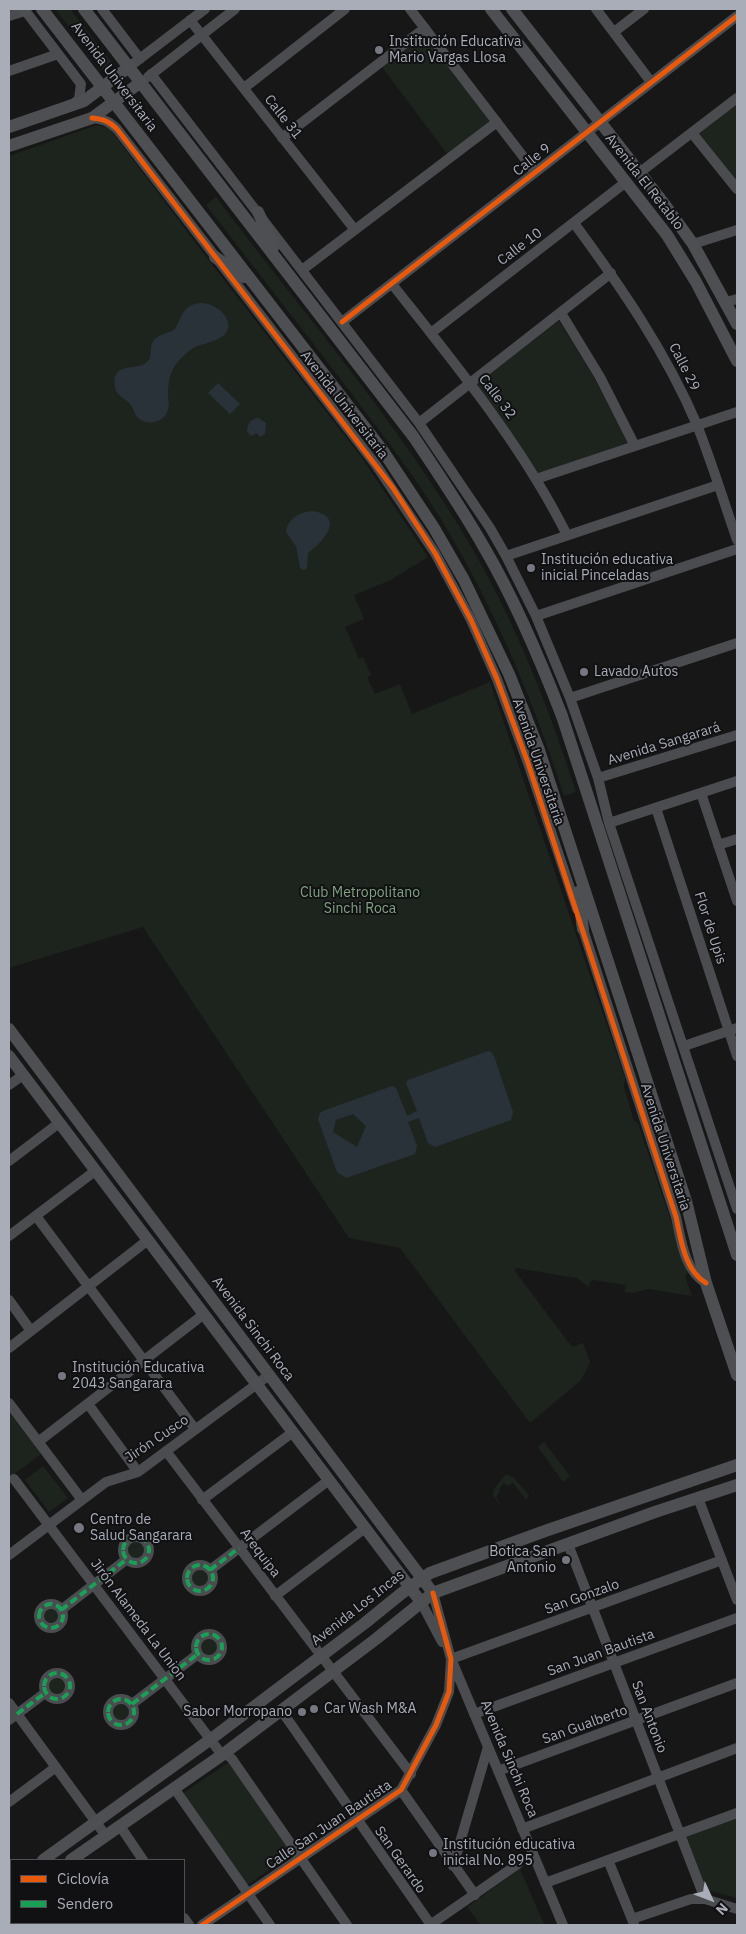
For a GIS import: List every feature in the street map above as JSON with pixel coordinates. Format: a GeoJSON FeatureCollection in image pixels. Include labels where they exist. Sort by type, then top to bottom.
{"type":"FeatureCollection","features":[{"type":"Feature","properties":{"kind":"main road","name":"Avenida Universitaria"},"geometry":{"type":"LineString","coordinates":[[42,9],[383,451],[434,528],[464,580],[509,674],[539,750],[686,1201],[706,1283],[737,1375]]}},
{"type":"Feature","properties":{"kind":"main road","name":"Avenida Universitaria"},"geometry":{"type":"LineString","coordinates":[[84,9],[413,436],[486,550],[532,641],[574,750],[737,1255]]}},
{"type":"Feature","properties":{"kind":"main road","name":"Avenida El Retablo"},"geometry":{"type":"LineString","coordinates":[[491,9],[667,235],[683,260],[737,361]]}},
{"type":"Feature","properties":{"kind":"main road","name":"Avenida El Retablo"},"geometry":{"type":"LineString","coordinates":[[512,9],[639,172],[692,244],[732,300],[737,324]]}},
{"type":"Feature","properties":{"kind":"main road"},"geometry":{"type":"LineString","coordinates":[[9,127],[84,101],[129,67]]}},
{"type":"Feature","properties":{"kind":"main road"},"geometry":{"type":"LineString","coordinates":[[9,146],[92,118],[141,82]]}},
{"type":"Feature","properties":{"kind":"main road"},"geometry":{"type":"LineString","coordinates":[[258,212],[284,269]]}},
{"type":"Feature","properties":{"kind":"main road"},"geometry":{"type":"LineString","coordinates":[[215,257],[252,282]]}},
{"type":"Feature","properties":{"kind":"main road"},"geometry":{"type":"LineString","coordinates":[[577,867],[583,929]]}},
{"type":"Feature","properties":{"kind":"main road","name":"Avenida Sinchi Roca"},"geometry":{"type":"LineString","coordinates":[[9,1029],[433,1593]]}},
{"type":"Feature","properties":{"kind":"main road","name":"Avenida Sinchi Roca"},"geometry":{"type":"LineString","coordinates":[[9,1056],[421,1602]]}},
{"type":"Feature","properties":{"kind":"main road","name":"Avenida Los Incas"},"geometry":{"type":"LineString","coordinates":[[44,1859],[211,1739],[430,1573],[737,1465]]}},
{"type":"Feature","properties":{"kind":"main road"},"geometry":{"type":"LineString","coordinates":[[73,1859],[223,1754],[433,1593],[655,1512],[737,1485]]}},
{"type":"Feature","properties":{"kind":"main road"},"geometry":{"type":"LineString","coordinates":[[649,1495],[655,1512]]}},
{"type":"Feature","properties":{"kind":"street"},"geometry":{"type":"LineString","coordinates":[[9,16],[24,9],[80,84],[78,99],[71,106]]}},
{"type":"Feature","properties":{"kind":"street"},"geometry":{"type":"LineString","coordinates":[[102,9],[140,59]]}},
{"type":"Feature","properties":{"kind":"street"},"geometry":{"type":"LineString","coordinates":[[129,67],[206,9],[219,21]]}},
{"type":"Feature","properties":{"kind":"street"},"geometry":{"type":"LineString","coordinates":[[141,82],[235,9]]}},
{"type":"Feature","properties":{"kind":"street"},"geometry":{"type":"LineString","coordinates":[[244,88],[345,9]]}},
{"type":"Feature","properties":{"kind":"street"},"geometry":{"type":"LineString","coordinates":[[410,9],[535,172]]}},
{"type":"Feature","properties":{"kind":"street"},"geometry":{"type":"LineString","coordinates":[[596,9],[651,82]]}},
{"type":"Feature","properties":{"kind":"street"},"geometry":{"type":"LineString","coordinates":[[614,32],[644,9]]}},
{"type":"Feature","properties":{"kind":"street","name":"Calle 9"},"geometry":{"type":"LineString","coordinates":[[342,322],[737,16]]}},
{"type":"Feature","properties":{"kind":"street","name":"Calle 31"},"geometry":{"type":"LineString","coordinates":[[190,20],[354,230]]}},
{"type":"Feature","properties":{"kind":"street"},"geometry":{"type":"LineString","coordinates":[[282,138],[425,28]]}},
{"type":"Feature","properties":{"kind":"street"},"geometry":{"type":"LineString","coordinates":[[9,70],[58,54]]}},
{"type":"Feature","properties":{"kind":"street"},"geometry":{"type":"LineString","coordinates":[[151,74],[419,423],[474,502],[506,556],[536,616],[570,698],[598,778],[609,823],[735,1197],[737,1209]]}},
{"type":"Feature","properties":{"kind":"street"},"geometry":{"type":"LineString","coordinates":[[639,172],[737,98]]}},
{"type":"Feature","properties":{"kind":"street","name":"Avenida Universitaria"},"geometry":{"type":"LineString","coordinates":[[92,118],[102,119],[111,123],[117,129],[376,465],[435,553],[471,620],[497,679],[528,763],[676,1216],[682,1245],[693,1272],[706,1283]]}},
{"type":"Feature","properties":{"kind":"street"},"geometry":{"type":"LineString","coordinates":[[302,270],[497,122]]}},
{"type":"Feature","properties":{"kind":"street"},"geometry":{"type":"LineString","coordinates":[[692,132],[737,189]]}},
{"type":"Feature","properties":{"kind":"street","name":"Calle 10"},"geometry":{"type":"LineString","coordinates":[[431,333],[626,182]]}},
{"type":"Feature","properties":{"kind":"street","name":"Calle 29"},"geometry":{"type":"LineString","coordinates":[[574,223],[612,273],[655,342],[697,426],[737,540]]}},
{"type":"Feature","properties":{"kind":"street"},"geometry":{"type":"LineString","coordinates":[[692,244],[737,230]]}},
{"type":"Feature","properties":{"kind":"street"},"geometry":{"type":"LineString","coordinates":[[419,423],[612,273]]}},
{"type":"Feature","properties":{"kind":"street","name":"Calle 32"},"geometry":{"type":"LineString","coordinates":[[392,284],[503,428],[536,479],[567,536]]}},
{"type":"Feature","properties":{"kind":"street"},"geometry":{"type":"LineString","coordinates":[[561,313],[600,377],[635,446]]}},
{"type":"Feature","properties":{"kind":"street"},"geometry":{"type":"LineString","coordinates":[[536,479],[737,412]]}},
{"type":"Feature","properties":{"kind":"street"},"geometry":{"type":"LineString","coordinates":[[506,556],[718,485]]}},
{"type":"Feature","properties":{"kind":"street"},"geometry":{"type":"LineString","coordinates":[[536,616],[737,549]]}},
{"type":"Feature","properties":{"kind":"street"},"geometry":{"type":"LineString","coordinates":[[570,698],[737,643]]}},
{"type":"Feature","properties":{"kind":"street","name":"Avenida Sangarará"},"geometry":{"type":"LineString","coordinates":[[598,778],[737,735]]}},
{"type":"Feature","properties":{"kind":"street"},"geometry":{"type":"LineString","coordinates":[[609,823],[737,781]]}},
{"type":"Feature","properties":{"kind":"street"},"geometry":{"type":"LineString","coordinates":[[701,793],[737,901]]}},
{"type":"Feature","properties":{"kind":"street","name":"Flor de Upis"},"geometry":{"type":"LineString","coordinates":[[656,808],[733,1029],[737,1056]]}},
{"type":"Feature","properties":{"kind":"street"},"geometry":{"type":"LineString","coordinates":[[718,845],[737,839]]}},
{"type":"Feature","properties":{"kind":"street"},"geometry":{"type":"LineString","coordinates":[[684,1046],[733,1029]]}},
{"type":"Feature","properties":{"kind":"street"},"geometry":{"type":"LineString","coordinates":[[9,1085],[23,1075]]}},
{"type":"Feature","properties":{"kind":"street"},"geometry":{"type":"LineString","coordinates":[[9,1161],[59,1123]]}},
{"type":"Feature","properties":{"kind":"street"},"geometry":{"type":"LineString","coordinates":[[9,1236],[95,1171]]}},
{"type":"Feature","properties":{"kind":"street"},"geometry":{"type":"LineString","coordinates":[[36,1216],[195,1429]]}},
{"type":"Feature","properties":{"kind":"street"},"geometry":{"type":"LineString","coordinates":[[9,1348],[148,1240]]}},
{"type":"Feature","properties":{"kind":"street"},"geometry":{"type":"LineString","coordinates":[[9,1300],[31,1331]]}},
{"type":"Feature","properties":{"kind":"street"},"geometry":{"type":"LineString","coordinates":[[38,1442],[204,1314]]}},
{"type":"Feature","properties":{"kind":"street","name":"Jirón Cusco"},"geometry":{"type":"LineString","coordinates":[[11,1549],[48,1525],[106,1482],[138,1472],[269,1376]]}},
{"type":"Feature","properties":{"kind":"street"},"geometry":{"type":"LineString","coordinates":[[9,1403],[82,1500]]}},
{"type":"Feature","properties":{"kind":"street"},"geometry":{"type":"LineString","coordinates":[[88,1404],[138,1472]]}},
{"type":"Feature","properties":{"kind":"street"},"geometry":{"type":"LineString","coordinates":[[202,1500],[293,1432]]}},
{"type":"Feature","properties":{"kind":"street","name":"Arequipa"},"geometry":{"type":"LineString","coordinates":[[166,1451],[411,1774]]}},
{"type":"Feature","properties":{"kind":"street","name":"Jirón Alameda La Union"},"geometry":{"type":"LineString","coordinates":[[14,1479],[211,1739],[223,1754],[232,1760],[347,1925]]}},
{"type":"Feature","properties":{"kind":"street"},"geometry":{"type":"LineString","coordinates":[[210,1570],[329,1480]]}},
{"type":"Feature","properties":{"kind":"street"},"geometry":{"type":"LineString","coordinates":[[698,1498],[737,1600]]}},
{"type":"Feature","properties":{"kind":"street"},"geometry":{"type":"LineString","coordinates":[[275,1596],[365,1528]]}},
{"type":"Feature","properties":{"kind":"street","name":"San Antonio"},"geometry":{"type":"LineString","coordinates":[[568,1544],[705,1899]]}},
{"type":"Feature","properties":{"kind":"street"},"geometry":{"type":"LineString","coordinates":[[61,1610],[127,1559]]}},
{"type":"Feature","properties":{"kind":"street","name":"San Gonzalo"},"geometry":{"type":"LineString","coordinates":[[451,1659],[722,1560]]}},
{"type":"Feature","properties":{"kind":"street","name":"Avenida Sinchi Roca"},"geometry":{"type":"LineString","coordinates":[[433,1593],[451,1659]]}},
{"type":"Feature","properties":{"kind":"street","name":"Avenida Sinchi Roca"},"geometry":{"type":"LineString","coordinates":[[421,1602],[451,1659],[563,1925]]}},
{"type":"Feature","properties":{"kind":"street","name":"San Juan Bautista"},"geometry":{"type":"LineString","coordinates":[[474,1714],[737,1618]]}},
{"type":"Feature","properties":{"kind":"street"},"geometry":{"type":"LineString","coordinates":[[132,1704],[198,1654]]}},
{"type":"Feature","properties":{"kind":"street","name":"Calle San Juan Bautista"},"geometry":{"type":"LineString","coordinates":[[202,1925],[401,1790],[436,1725],[449,1692],[451,1659]]}},
{"type":"Feature","properties":{"kind":"street","name":"San Gualberto"},"geometry":{"type":"LineString","coordinates":[[498,1771],[737,1683]]}},
{"type":"Feature","properties":{"kind":"street"},"geometry":{"type":"LineString","coordinates":[[13,1717],[45,1693]]}},
{"type":"Feature","properties":{"kind":"street"},"geometry":{"type":"LineString","coordinates":[[9,1703],[13,1717],[56,1767],[106,1836]]}},
{"type":"Feature","properties":{"kind":"street","name":"San Gerardo"},"geometry":{"type":"LineString","coordinates":[[281,1710],[431,1925]]}},
{"type":"Feature","properties":{"kind":"street"},"geometry":{"type":"LineString","coordinates":[[453,1866],[488,1747]]}},
{"type":"Feature","properties":{"kind":"street"},"geometry":{"type":"LineString","coordinates":[[522,1829],[737,1748]]}},
{"type":"Feature","properties":{"kind":"street"},"geometry":{"type":"LineString","coordinates":[[9,1802],[56,1767]]}},
{"type":"Feature","properties":{"kind":"street"},"geometry":{"type":"LineString","coordinates":[[174,1788],[270,1925]]}},
{"type":"Feature","properties":{"kind":"street"},"geometry":{"type":"LineString","coordinates":[[401,1790],[474,1895]]}},
{"type":"Feature","properties":{"kind":"street"},"geometry":{"type":"LineString","coordinates":[[545,1882],[737,1813]]}},
{"type":"Feature","properties":{"kind":"street"},"geometry":{"type":"LineString","coordinates":[[120,1826],[142,1859]]}},
{"type":"Feature","properties":{"kind":"street"},"geometry":{"type":"LineString","coordinates":[[608,1860],[633,1922],[691,1899],[705,1899],[737,1909]]}},
{"type":"Feature","properties":{"kind":"street"},"geometry":{"type":"LineString","coordinates":[[431,1925],[518,1864]]}},
{"type":"Feature","properties":{"kind":"street"},"geometry":{"type":"LineString","coordinates":[[9,1896],[10,1902]]}},
{"type":"Feature","properties":{"kind":"green space"},"geometry":{"type":"Polygon","coordinates":[[[55,9],[70,9],[112,63],[103,70],[55,9]]]}},
{"type":"Feature","properties":{"kind":"green space"},"geometry":{"type":"Polygon","coordinates":[[[425,34],[492,121],[448,155],[382,67],[425,34]]]}},
{"type":"Feature","properties":{"kind":"green space"},"geometry":{"type":"Polygon","coordinates":[[[737,102],[737,189],[694,135],[737,102]]]}},
{"type":"Feature","properties":{"kind":"green space","name":"Club Metropolitano Sinchi Roca"},"geometry":{"type":"Polygon","coordinates":[[[97,125],[109,128],[362,458],[428,557],[389,581],[354,595],[364,619],[345,627],[359,659],[363,657],[371,675],[367,677],[375,694],[400,684],[412,714],[490,682],[625,1078],[624,1087],[634,1121],[638,1123],[688,1272],[685,1276],[692,1296],[648,1289],[633,1293],[624,1292],[626,1285],[593,1280],[590,1282],[589,1287],[577,1278],[516,1268],[515,1271],[572,1347],[583,1343],[590,1362],[581,1380],[530,1423],[400,1248],[349,1238],[143,927],[9,968],[9,156],[97,125]]]}},
{"type":"Feature","properties":{"kind":"green space"},"geometry":{"type":"Polygon","coordinates":[[[216,197],[371,398],[430,480],[457,523],[510,620],[539,688],[576,792],[564,796],[541,729],[515,663],[485,599],[440,518],[417,482],[380,431],[206,205],[216,197]]]}},
{"type":"Feature","properties":{"kind":"green space"},"geometry":{"type":"Polygon","coordinates":[[[559,321],[596,381],[629,443],[537,474],[476,384],[559,321]]]}},
{"type":"Feature","properties":{"kind":"green space"},"geometry":{"type":"Polygon","coordinates":[[[9,1412],[41,1454],[9,1478],[9,1412]]]}},
{"type":"Feature","properties":{"kind":"green space"},"geometry":{"type":"Polygon","coordinates":[[[544,1442],[570,1476],[563,1482],[538,1447],[544,1442]]]}},
{"type":"Feature","properties":{"kind":"green space"},"geometry":{"type":"Polygon","coordinates":[[[43,1466],[68,1498],[49,1512],[25,1480],[43,1466]]]}},
{"type":"Feature","properties":{"kind":"green space"},"geometry":{"type":"Polygon","coordinates":[[[506,1474],[513,1477],[529,1495],[526,1500],[513,1483],[508,1486],[504,1483],[496,1497],[503,1510],[493,1495],[494,1489],[506,1474]]]}},
{"type":"Feature","properties":{"kind":"green space"},"geometry":{"type":"Polygon","coordinates":[[[136,1540],[143,1543],[146,1550],[143,1557],[136,1560],[129,1557],[126,1550],[129,1543],[136,1540]]]}},
{"type":"Feature","properties":{"kind":"green space"},"geometry":{"type":"Polygon","coordinates":[[[200,1567],[208,1570],[211,1578],[208,1586],[200,1589],[192,1586],[189,1578],[192,1570],[200,1567]]]}},
{"type":"Feature","properties":{"kind":"green space"},"geometry":{"type":"Polygon","coordinates":[[[47,1607],[55,1607],[60,1612],[58,1623],[47,1625],[42,1620],[42,1612],[47,1607]]]}},
{"type":"Feature","properties":{"kind":"green space"},"geometry":{"type":"Polygon","coordinates":[[[209,1637],[216,1640],[219,1647],[216,1654],[209,1657],[202,1654],[199,1647],[202,1640],[209,1637]]]}},
{"type":"Feature","properties":{"kind":"green space"},"geometry":{"type":"Polygon","coordinates":[[[57,1676],[64,1679],[67,1686],[64,1693],[57,1696],[50,1693],[47,1686],[50,1679],[57,1676]]]}},
{"type":"Feature","properties":{"kind":"green space"},"geometry":{"type":"Polygon","coordinates":[[[122,1702],[129,1705],[132,1712],[129,1719],[122,1722],[115,1719],[112,1712],[115,1705],[122,1702]]]}},
{"type":"Feature","properties":{"kind":"green space"},"geometry":{"type":"Polygon","coordinates":[[[229,1762],[293,1853],[246,1886],[182,1794],[229,1762]]]}},
{"type":"Feature","properties":{"kind":"green space"},"geometry":{"type":"Polygon","coordinates":[[[737,1818],[737,1898],[707,1890],[686,1837],[737,1818]]]}},
{"type":"Feature","properties":{"kind":"green space"},"geometry":{"type":"Polygon","coordinates":[[[520,1869],[544,1924],[481,1925],[467,1907],[520,1869]]]}},
{"type":"Feature","properties":{"kind":"shaded area"},"geometry":{"type":"Polygon","coordinates":[[[202,303],[209,304],[223,313],[228,324],[228,330],[219,338],[193,348],[174,367],[168,389],[167,412],[162,419],[150,423],[138,418],[130,404],[116,391],[116,374],[125,368],[143,365],[147,362],[154,340],[158,336],[175,329],[187,308],[202,303]]]}},
{"type":"Feature","properties":{"kind":"shaded area"},"geometry":{"type":"Polygon","coordinates":[[[218,383],[240,404],[230,414],[208,393],[218,383]]]}},
{"type":"Feature","properties":{"kind":"shaded area"},"geometry":{"type":"Polygon","coordinates":[[[258,418],[266,423],[265,434],[260,437],[257,433],[251,436],[247,431],[249,424],[253,419],[258,418]]]}},
{"type":"Feature","properties":{"kind":"shaded area"},"geometry":{"type":"Polygon","coordinates":[[[313,511],[323,514],[330,524],[320,543],[308,553],[307,568],[304,570],[300,568],[296,546],[286,532],[292,519],[313,511]]]}},
{"type":"Feature","properties":{"kind":"shaded area"},"geometry":{"type":"Polygon","coordinates":[[[488,1051],[491,1052],[513,1112],[511,1120],[435,1147],[428,1143],[419,1118],[408,1122],[417,1146],[415,1154],[346,1178],[337,1172],[318,1119],[320,1113],[392,1086],[396,1088],[407,1116],[417,1111],[406,1083],[408,1080],[488,1051]],[[353,1114],[336,1120],[333,1132],[357,1147],[366,1126],[353,1114]]]}},
{"type":"Feature","properties":{"kind":"marked path"},"geometry":{"type":"LineString","coordinates":[[136,1537],[145,1541],[149,1550],[145,1559],[136,1563],[127,1559],[123,1550],[127,1541],[136,1537]]}},
{"type":"Feature","properties":{"kind":"marked path"},"geometry":{"type":"LineString","coordinates":[[210,1570],[239,1548]]}},
{"type":"Feature","properties":{"kind":"marked path"},"geometry":{"type":"LineString","coordinates":[[61,1610],[127,1559]]}},
{"type":"Feature","properties":{"kind":"marked path"},"geometry":{"type":"LineString","coordinates":[[200,1565],[209,1569],[213,1578],[209,1587],[200,1591],[191,1587],[187,1578],[191,1569],[200,1565]]}},
{"type":"Feature","properties":{"kind":"marked path"},"geometry":{"type":"LineString","coordinates":[[51,1604],[60,1607],[63,1616],[60,1625],[51,1628],[42,1625],[39,1616],[42,1607],[51,1604]]}},
{"type":"Feature","properties":{"kind":"marked path"},"geometry":{"type":"LineString","coordinates":[[209,1634],[218,1638],[222,1647],[218,1656],[209,1660],[200,1656],[196,1647],[200,1638],[209,1634]]}},
{"type":"Feature","properties":{"kind":"marked path"},"geometry":{"type":"LineString","coordinates":[[132,1704],[198,1654]]}},
{"type":"Feature","properties":{"kind":"marked path"},"geometry":{"type":"LineString","coordinates":[[57,1673],[66,1677],[70,1686],[66,1695],[57,1699],[48,1695],[44,1686],[48,1677],[57,1673]]}},
{"type":"Feature","properties":{"kind":"marked path"},"geometry":{"type":"LineString","coordinates":[[17,1714],[45,1693]]}},
{"type":"Feature","properties":{"kind":"marked path"},"geometry":{"type":"LineString","coordinates":[[121,1699],[130,1703],[134,1712],[130,1721],[121,1725],[112,1721],[108,1712],[112,1703],[121,1699]]}},
{"type":"Feature","properties":{"kind":"cycle path"},"geometry":{"type":"LineString","coordinates":[[342,322],[737,16]]}},
{"type":"Feature","properties":{"kind":"cycle path"},"geometry":{"type":"LineString","coordinates":[[92,118],[106,121],[117,129],[393,488],[435,553],[471,620],[497,679],[528,763],[676,1217],[688,1262],[706,1283]]}},
{"type":"Feature","properties":{"kind":"cycle path"},"geometry":{"type":"LineString","coordinates":[[202,1925],[401,1790],[436,1725],[449,1692],[451,1659],[433,1593]]}},
{"type":"Feature","properties":{"kind":"place","name":"Institución Educativa Mario Vargas Llosa"},"geometry":{"type":"Point","coordinates":[379,50]}},
{"type":"Feature","properties":{"kind":"place","name":"Institución educativa inicial Pinceladas"},"geometry":{"type":"Point","coordinates":[531,568]}},
{"type":"Feature","properties":{"kind":"place","name":"Lavado Autos"},"geometry":{"type":"Point","coordinates":[584,672]}},
{"type":"Feature","properties":{"kind":"place","name":"Institución Educativa 2043 Sangarara"},"geometry":{"type":"Point","coordinates":[62,1376]}},
{"type":"Feature","properties":{"kind":"place","name":"Centro de Salud Sangarara"},"geometry":{"type":"Point","coordinates":[79,1528]}},
{"type":"Feature","properties":{"kind":"place","name":"Botica San Antonio"},"geometry":{"type":"Point","coordinates":[566,1560]}},
{"type":"Feature","properties":{"kind":"place","name":"Car Wash M&A"},"geometry":{"type":"Point","coordinates":[314,1709]}},
{"type":"Feature","properties":{"kind":"place","name":"Sabor Morropano"},"geometry":{"type":"Point","coordinates":[302,1712]}},
{"type":"Feature","properties":{"kind":"place","name":"Institución educativa inicial No. 895"},"geometry":{"type":"Point","coordinates":[433,1853]}}]}
